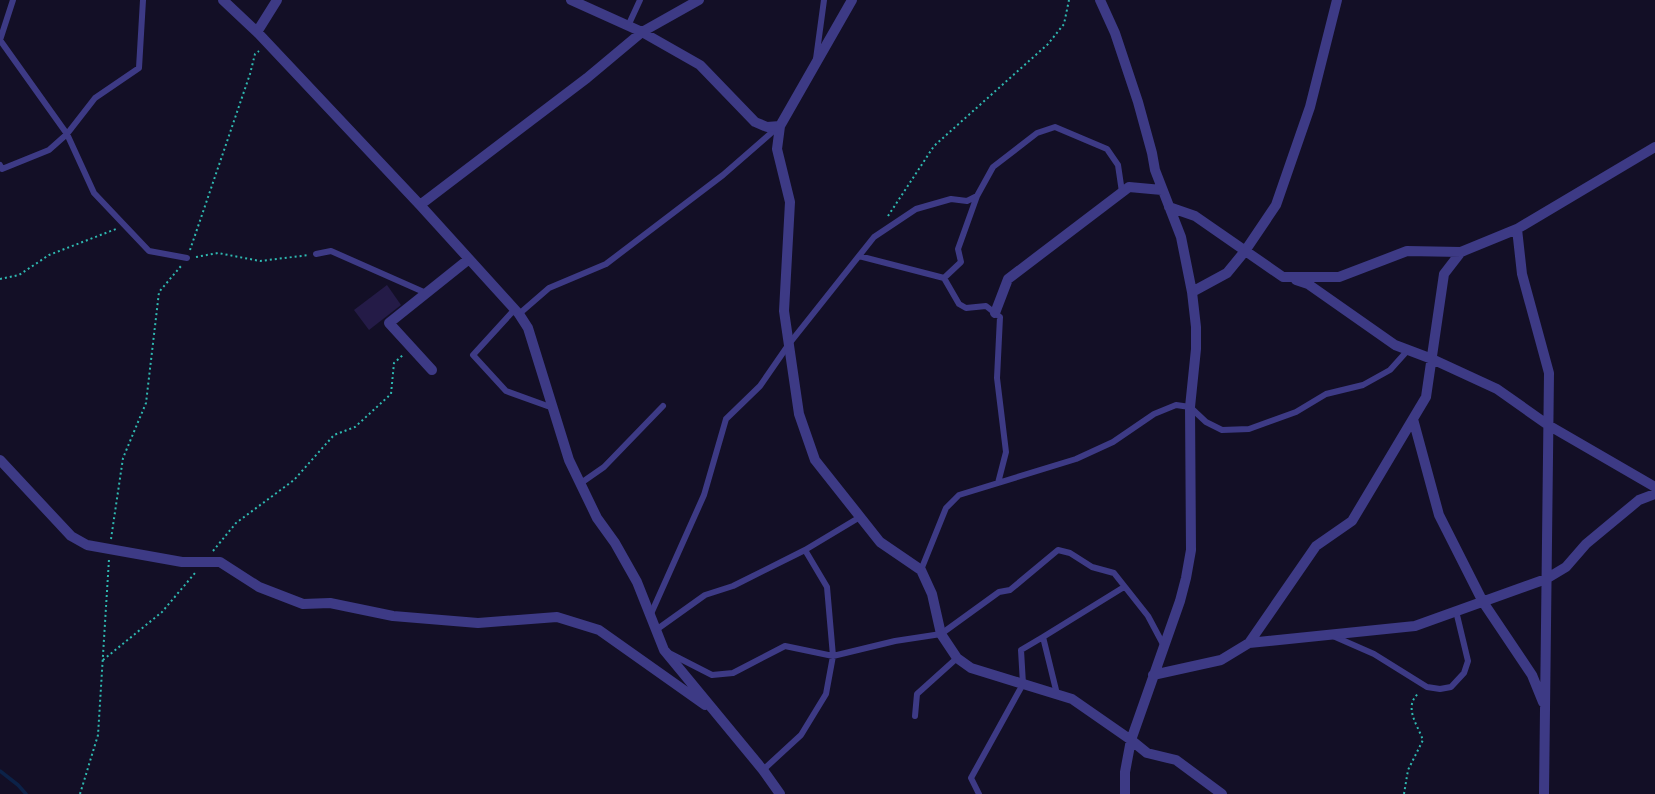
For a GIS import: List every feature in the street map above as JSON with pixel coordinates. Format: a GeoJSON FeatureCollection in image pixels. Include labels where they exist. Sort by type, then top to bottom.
{"type":"FeatureCollection","features":[{"type":"Feature","properties":{"kind":"street"},"geometry":{"type":"LineString","coordinates":[[223,0],[267,42],[420,205],[517,312],[528,328],[570,460],[581,482],[587,500],[597,518],[615,543],[637,582],[664,650],[763,770],[780,794]]}},
{"type":"Feature","properties":{"kind":"street"},"geometry":{"type":"LineString","coordinates":[[571,0],[642,32],[700,66],[755,122],[767,127],[780,126]]}},
{"type":"Feature","properties":{"kind":"street"},"geometry":{"type":"LineString","coordinates":[[420,205],[587,78],[642,32],[699,0]]}},
{"type":"Feature","properties":{"kind":"street"},"geometry":{"type":"LineString","coordinates":[[852,0],[780,126],[777,149],[790,202],[784,311],[799,414],[815,460],[880,542],[921,570],[932,594],[941,634],[956,658],[971,668],[1072,699],[1131,740],[1147,753],[1176,760],[1222,794]]}},
{"type":"Feature","properties":{"kind":"street"},"geometry":{"type":"LineString","coordinates":[[1100,0],[1115,33],[1138,102],[1152,153],[1155,170],[1181,237],[1192,292],[1196,327],[1196,349],[1190,407],[1191,550],[1185,584],[1131,740],[1125,772],[1125,794]]}},
{"type":"Feature","properties":{"kind":"street"},"geometry":{"type":"LineString","coordinates":[[1192,292],[1227,273],[1245,251],[1276,204],[1310,107],[1337,0]]}},
{"type":"Feature","properties":{"kind":"street"},"geometry":{"type":"LineString","coordinates":[[257,32],[277,1]]}},
{"type":"Feature","properties":{"kind":"street"},"geometry":{"type":"LineString","coordinates":[[1283,277],[1339,277],[1407,251],[1461,252],[1517,229],[1655,147]]}},
{"type":"Feature","properties":{"kind":"street"},"geometry":{"type":"LineString","coordinates":[[995,313],[1008,279],[1122,192],[1129,187],[1162,190]]}},
{"type":"Feature","properties":{"kind":"street"},"geometry":{"type":"LineString","coordinates":[[1169,208],[1195,216],[1283,277],[1308,284],[1395,345],[1432,359],[1497,389],[1548,425],[1655,487]]}},
{"type":"Feature","properties":{"kind":"street"},"geometry":{"type":"LineString","coordinates":[[1517,229],[1522,274],[1549,374],[1544,794]]}},
{"type":"Feature","properties":{"kind":"street"},"geometry":{"type":"LineString","coordinates":[[1153,676],[1221,660],[1249,643],[1316,546],[1352,521],[1426,397],[1444,274],[1461,252]]}},
{"type":"Feature","properties":{"kind":"street"},"geometry":{"type":"LineString","coordinates":[[432,370],[389,322],[470,259]]}},
{"type":"Feature","properties":{"kind":"street"},"geometry":{"type":"LineString","coordinates":[[1413,419],[1439,515],[1483,602],[1532,675],[1545,707]]}},
{"type":"Feature","properties":{"kind":"street"},"geometry":{"type":"LineString","coordinates":[[0,460],[71,536],[86,545],[182,562],[220,562],[259,587],[303,604],[330,603],[393,616],[478,623],[557,617],[599,630],[716,713]]}},
{"type":"Feature","properties":{"kind":"street"},"geometry":{"type":"LineString","coordinates":[[1249,643],[1415,626],[1546,579],[1566,567],[1586,544],[1639,500],[1655,494]]}},
{"type":"Feature","properties":{"kind":"lane"},"geometry":{"type":"LineString","coordinates":[[13,0],[0,40],[67,134],[94,193],[149,251],[187,258]]}},
{"type":"Feature","properties":{"kind":"lane"},"geometry":{"type":"LineString","coordinates":[[0,165],[2,169],[49,150],[67,134],[95,98],[139,68],[143,0]]}},
{"type":"Feature","properties":{"kind":"lane"},"geometry":{"type":"LineString","coordinates":[[628,26],[640,0]]}},
{"type":"Feature","properties":{"kind":"lane"},"geometry":{"type":"LineString","coordinates":[[815,65],[824,0]]}},
{"type":"Feature","properties":{"kind":"lane"},"geometry":{"type":"LineString","coordinates":[[553,408],[506,391],[473,354],[517,312],[549,288],[606,264],[723,175],[780,126]]}},
{"type":"Feature","properties":{"kind":"lane"},"geometry":{"type":"LineString","coordinates":[[944,278],[961,262],[958,249],[977,196],[993,168],[1036,133],[1055,127],[1107,149],[1118,165],[1122,192]]}},
{"type":"Feature","properties":{"kind":"lane"},"geometry":{"type":"LineString","coordinates":[[650,616],[704,495],[726,419],[760,386],[789,344],[874,237],[916,209],[951,199],[967,201],[977,196]]}},
{"type":"Feature","properties":{"kind":"lane"},"geometry":{"type":"LineString","coordinates":[[316,254],[331,251],[426,293]]}},
{"type":"Feature","properties":{"kind":"lane"},"geometry":{"type":"LineString","coordinates":[[859,256],[944,278],[959,304],[966,308],[986,306],[1000,317],[997,378],[1006,452],[998,483]]}},
{"type":"Feature","properties":{"kind":"lane"},"geometry":{"type":"LineString","coordinates":[[921,570],[946,508],[959,495],[1076,459],[1113,442],[1154,414],[1176,405],[1190,407],[1206,422],[1222,430],[1249,429],[1296,412],[1326,394],[1363,385],[1390,370],[1408,350]]}},
{"type":"Feature","properties":{"kind":"lane"},"geometry":{"type":"LineString","coordinates":[[581,482],[604,467],[663,406]]}},
{"type":"Feature","properties":{"kind":"lane"},"geometry":{"type":"LineString","coordinates":[[656,630],[705,595],[732,586],[805,550],[860,517]]}},
{"type":"Feature","properties":{"kind":"lane"},"geometry":{"type":"LineString","coordinates":[[763,770],[801,735],[826,694],[833,656],[827,587],[805,550]]}},
{"type":"Feature","properties":{"kind":"lane"},"geometry":{"type":"LineString","coordinates":[[664,650],[712,675],[733,673],[786,646],[833,656],[895,641],[941,634],[999,592],[1010,590],[1058,550],[1070,553],[1092,567],[1114,573],[1148,616],[1164,646]]}},
{"type":"Feature","properties":{"kind":"lane"},"geometry":{"type":"LineString","coordinates":[[979,794],[971,778],[1023,684],[1021,650],[1124,587]]}},
{"type":"Feature","properties":{"kind":"lane"},"geometry":{"type":"LineString","coordinates":[[1330,635],[1374,654],[1426,687],[1440,689],[1451,688],[1464,674],[1468,661],[1456,611]]}},
{"type":"Feature","properties":{"kind":"lane"},"geometry":{"type":"LineString","coordinates":[[1043,637],[1057,694]]}},
{"type":"Feature","properties":{"kind":"lane"},"geometry":{"type":"LineString","coordinates":[[915,716],[917,694],[956,658]]}},
{"type":"Feature","properties":{"kind":"path"},"geometry":{"type":"LineString","coordinates":[[887,218],[934,146],[1048,44],[1064,24],[1069,0]]}},
{"type":"Feature","properties":{"kind":"path"},"geometry":{"type":"LineString","coordinates":[[80,794],[98,735],[110,549],[123,458],[146,403],[159,292],[187,258],[250,74],[255,54],[267,42]]}},
{"type":"Feature","properties":{"kind":"path"},"geometry":{"type":"LineString","coordinates":[[0,279],[19,275],[49,255],[124,225]]}},
{"type":"Feature","properties":{"kind":"path"},"geometry":{"type":"LineString","coordinates":[[187,258],[218,253],[260,261],[316,254]]}},
{"type":"Feature","properties":{"kind":"path"},"geometry":{"type":"LineString","coordinates":[[103,660],[162,612],[236,523],[294,480],[334,435],[355,427],[391,394],[394,363],[411,347]]}},
{"type":"Feature","properties":{"kind":"path"},"geometry":{"type":"LineString","coordinates":[[1404,794],[1408,770],[1423,740],[1410,708],[1414,698],[1426,687]]}},
{"type":"Feature","properties":{"kind":"building"},"geometry":{"type":"Polygon","coordinates":[[[387,285],[401,305],[369,330],[354,310],[387,285]]]}},
{"type":"Feature","properties":{"kind":"waterway"},"geometry":{"type":"LineString","coordinates":[[0,771],[18,785],[26,794]]}}]}
